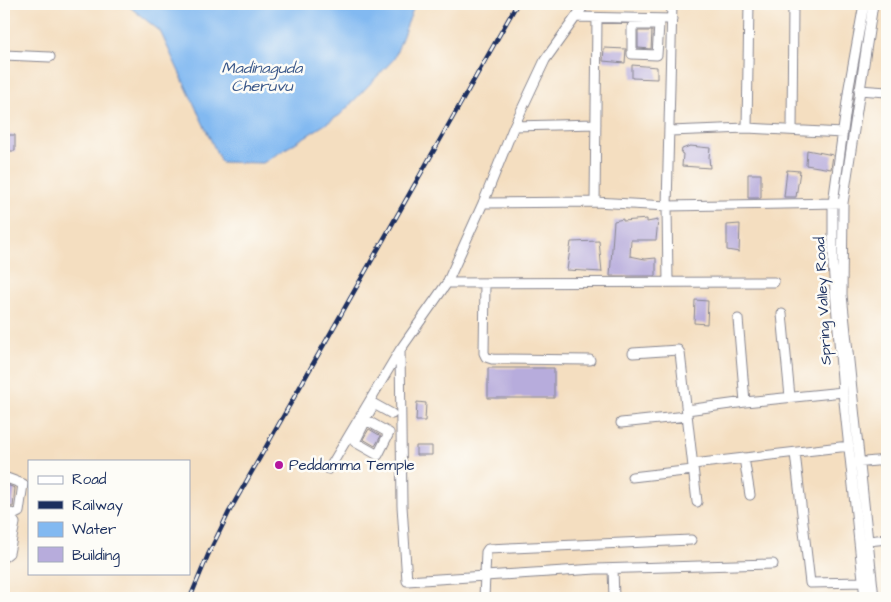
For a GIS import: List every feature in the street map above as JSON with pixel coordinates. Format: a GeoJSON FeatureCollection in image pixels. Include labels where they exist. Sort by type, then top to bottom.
{"type":"FeatureCollection","features":[{"type":"Feature","properties":{"kind":"street"},"geometry":{"type":"LineString","coordinates":[[334,466],[365,417],[400,350],[447,284],[484,203],[514,126],[544,60],[585,4]]}},
{"type":"Feature","properties":{"kind":"street"},"geometry":{"type":"LineString","coordinates":[[668,282],[667,206],[672,4]]}},
{"type":"Feature","properties":{"kind":"street"},"geometry":{"type":"LineString","coordinates":[[747,128],[748,4]]}},
{"type":"Feature","properties":{"kind":"street"},"geometry":{"type":"LineString","coordinates":[[792,129],[794,4]]}},
{"type":"Feature","properties":{"kind":"street","name":"Spring Valley Road"},"geometry":{"type":"LineString","coordinates":[[864,4],[843,133],[832,266],[849,446],[855,463],[868,541],[874,598]]}},
{"type":"Feature","properties":{"kind":"street","name":"Spring Valley Road"},"geometry":{"type":"LineString","coordinates":[[865,598],[842,295],[838,203],[873,4]]}},
{"type":"Feature","properties":{"kind":"street"},"geometry":{"type":"LineString","coordinates":[[576,17],[659,25],[672,22]]}},
{"type":"Feature","properties":{"kind":"street"},"geometry":{"type":"LineString","coordinates":[[595,202],[597,18]]}},
{"type":"Feature","properties":{"kind":"street"},"geometry":{"type":"LineString","coordinates":[[659,25],[658,54],[633,55],[632,27],[640,22],[672,22]]}},
{"type":"Feature","properties":{"kind":"street"},"geometry":{"type":"LineString","coordinates":[[4,55],[50,57]]}},
{"type":"Feature","properties":{"kind":"street"},"geometry":{"type":"LineString","coordinates":[[859,90],[887,92]]}},
{"type":"Feature","properties":{"kind":"street"},"geometry":{"type":"LineString","coordinates":[[514,126],[596,124]]}},
{"type":"Feature","properties":{"kind":"street"},"geometry":{"type":"LineString","coordinates":[[670,131],[747,128],[843,133]]}},
{"type":"Feature","properties":{"kind":"street"},"geometry":{"type":"LineString","coordinates":[[484,203],[595,202],[667,206],[838,203]]}},
{"type":"Feature","properties":{"kind":"street"},"geometry":{"type":"LineString","coordinates":[[447,284],[774,282]]}},
{"type":"Feature","properties":{"kind":"street"},"geometry":{"type":"LineString","coordinates":[[484,283],[484,353],[486,357],[492,359],[590,360]]}},
{"type":"Feature","properties":{"kind":"street"},"geometry":{"type":"LineString","coordinates":[[782,314],[790,397]]}},
{"type":"Feature","properties":{"kind":"street"},"geometry":{"type":"LineString","coordinates":[[738,319],[746,402]]}},
{"type":"Feature","properties":{"kind":"street"},"geometry":{"type":"LineString","coordinates":[[400,350],[402,506],[407,581],[613,569],[773,564]]}},
{"type":"Feature","properties":{"kind":"street"},"geometry":{"type":"LineString","coordinates":[[633,353],[678,350],[681,356],[697,502]]}},
{"type":"Feature","properties":{"kind":"street"},"geometry":{"type":"LineString","coordinates":[[621,423],[746,402],[843,392]]}},
{"type":"Feature","properties":{"kind":"street"},"geometry":{"type":"LineString","coordinates":[[372,403],[392,414]]}},
{"type":"Feature","properties":{"kind":"street"},"geometry":{"type":"LineString","coordinates":[[355,433],[356,444],[376,455],[379,454],[390,433],[365,417]]}},
{"type":"Feature","properties":{"kind":"street"},"geometry":{"type":"LineString","coordinates":[[632,477],[744,458],[849,446]]}},
{"type":"Feature","properties":{"kind":"street"},"geometry":{"type":"LineString","coordinates":[[795,453],[810,583],[864,582]]}},
{"type":"Feature","properties":{"kind":"street"},"geometry":{"type":"LineString","coordinates":[[744,458],[750,495]]}},
{"type":"Feature","properties":{"kind":"street"},"geometry":{"type":"LineString","coordinates":[[855,463],[887,460]]}},
{"type":"Feature","properties":{"kind":"street"},"geometry":{"type":"LineString","coordinates":[[4,477],[23,484],[19,512],[15,514],[4,512]]}},
{"type":"Feature","properties":{"kind":"street"},"geometry":{"type":"LineString","coordinates":[[4,518],[12,519],[15,523],[9,554],[4,557]]}},
{"type":"Feature","properties":{"kind":"street"},"geometry":{"type":"LineString","coordinates":[[868,541],[887,539]]}},
{"type":"Feature","properties":{"kind":"street"},"geometry":{"type":"LineString","coordinates":[[484,598],[486,552],[488,549],[691,540]]}},
{"type":"Feature","properties":{"kind":"street"},"geometry":{"type":"LineString","coordinates":[[613,569],[614,598]]}},
{"type":"Feature","properties":{"kind":"water","name":"Madinaguda Cheruvu"},"geometry":{"type":"Polygon","coordinates":[[[126,4],[415,4],[394,59],[340,115],[263,163],[221,162],[160,31],[126,4]]]}},
{"type":"Feature","properties":{"kind":"building"},"geometry":{"type":"Polygon","coordinates":[[[638,31],[652,31],[651,49],[638,48],[638,31]]]}},
{"type":"Feature","properties":{"kind":"building"},"geometry":{"type":"Polygon","coordinates":[[[604,48],[626,49],[625,63],[603,61],[604,48]]]}},
{"type":"Feature","properties":{"kind":"building"},"geometry":{"type":"Polygon","coordinates":[[[632,65],[657,67],[657,79],[632,78],[632,65]]]}},
{"type":"Feature","properties":{"kind":"building"},"geometry":{"type":"Polygon","coordinates":[[[4,135],[15,135],[15,151],[4,151],[4,135]]]}},
{"type":"Feature","properties":{"kind":"building"},"geometry":{"type":"Polygon","coordinates":[[[690,146],[710,148],[710,168],[682,166],[682,149],[690,146]]]}},
{"type":"Feature","properties":{"kind":"building"},"geometry":{"type":"Polygon","coordinates":[[[807,150],[833,155],[831,169],[806,165],[807,150]]]}},
{"type":"Feature","properties":{"kind":"building"},"geometry":{"type":"Polygon","coordinates":[[[787,170],[800,171],[796,197],[784,197],[787,170]]]}},
{"type":"Feature","properties":{"kind":"building"},"geometry":{"type":"Polygon","coordinates":[[[748,174],[761,174],[761,198],[748,198],[748,174]]]}},
{"type":"Feature","properties":{"kind":"building"},"geometry":{"type":"Polygon","coordinates":[[[623,219],[623,221],[647,219],[647,222],[658,220],[656,240],[631,240],[630,256],[645,259],[656,258],[656,276],[610,276],[614,221],[623,219]]]}},
{"type":"Feature","properties":{"kind":"building"},"geometry":{"type":"Polygon","coordinates":[[[740,224],[739,252],[727,250],[727,225],[740,224]]]}},
{"type":"Feature","properties":{"kind":"building"},"geometry":{"type":"Polygon","coordinates":[[[599,241],[602,272],[567,270],[571,242],[599,241]]]}},
{"type":"Feature","properties":{"kind":"building"},"geometry":{"type":"Polygon","coordinates":[[[695,300],[708,301],[707,324],[694,323],[695,300]]]}},
{"type":"Feature","properties":{"kind":"building"},"geometry":{"type":"Polygon","coordinates":[[[488,368],[554,368],[554,398],[488,398],[488,368]]]}},
{"type":"Feature","properties":{"kind":"building"},"geometry":{"type":"Polygon","coordinates":[[[417,402],[426,403],[425,421],[416,421],[417,402]]]}},
{"type":"Feature","properties":{"kind":"building"},"geometry":{"type":"Polygon","coordinates":[[[369,429],[381,436],[375,446],[363,439],[369,429]]]}},
{"type":"Feature","properties":{"kind":"building"},"geometry":{"type":"Polygon","coordinates":[[[416,446],[432,446],[432,455],[416,455],[416,446]]]}},
{"type":"Feature","properties":{"kind":"building"},"geometry":{"type":"Polygon","coordinates":[[[4,484],[15,488],[13,507],[4,506],[4,484]]]}},
{"type":"Feature","properties":{"kind":"railway"},"geometry":{"type":"LineString","coordinates":[[190,598],[229,512],[517,4]]}},
{"type":"Feature","properties":{"kind":"place","name":"Peddamma Temple"},"geometry":{"type":"Point","coordinates":[279,465]}}]}
